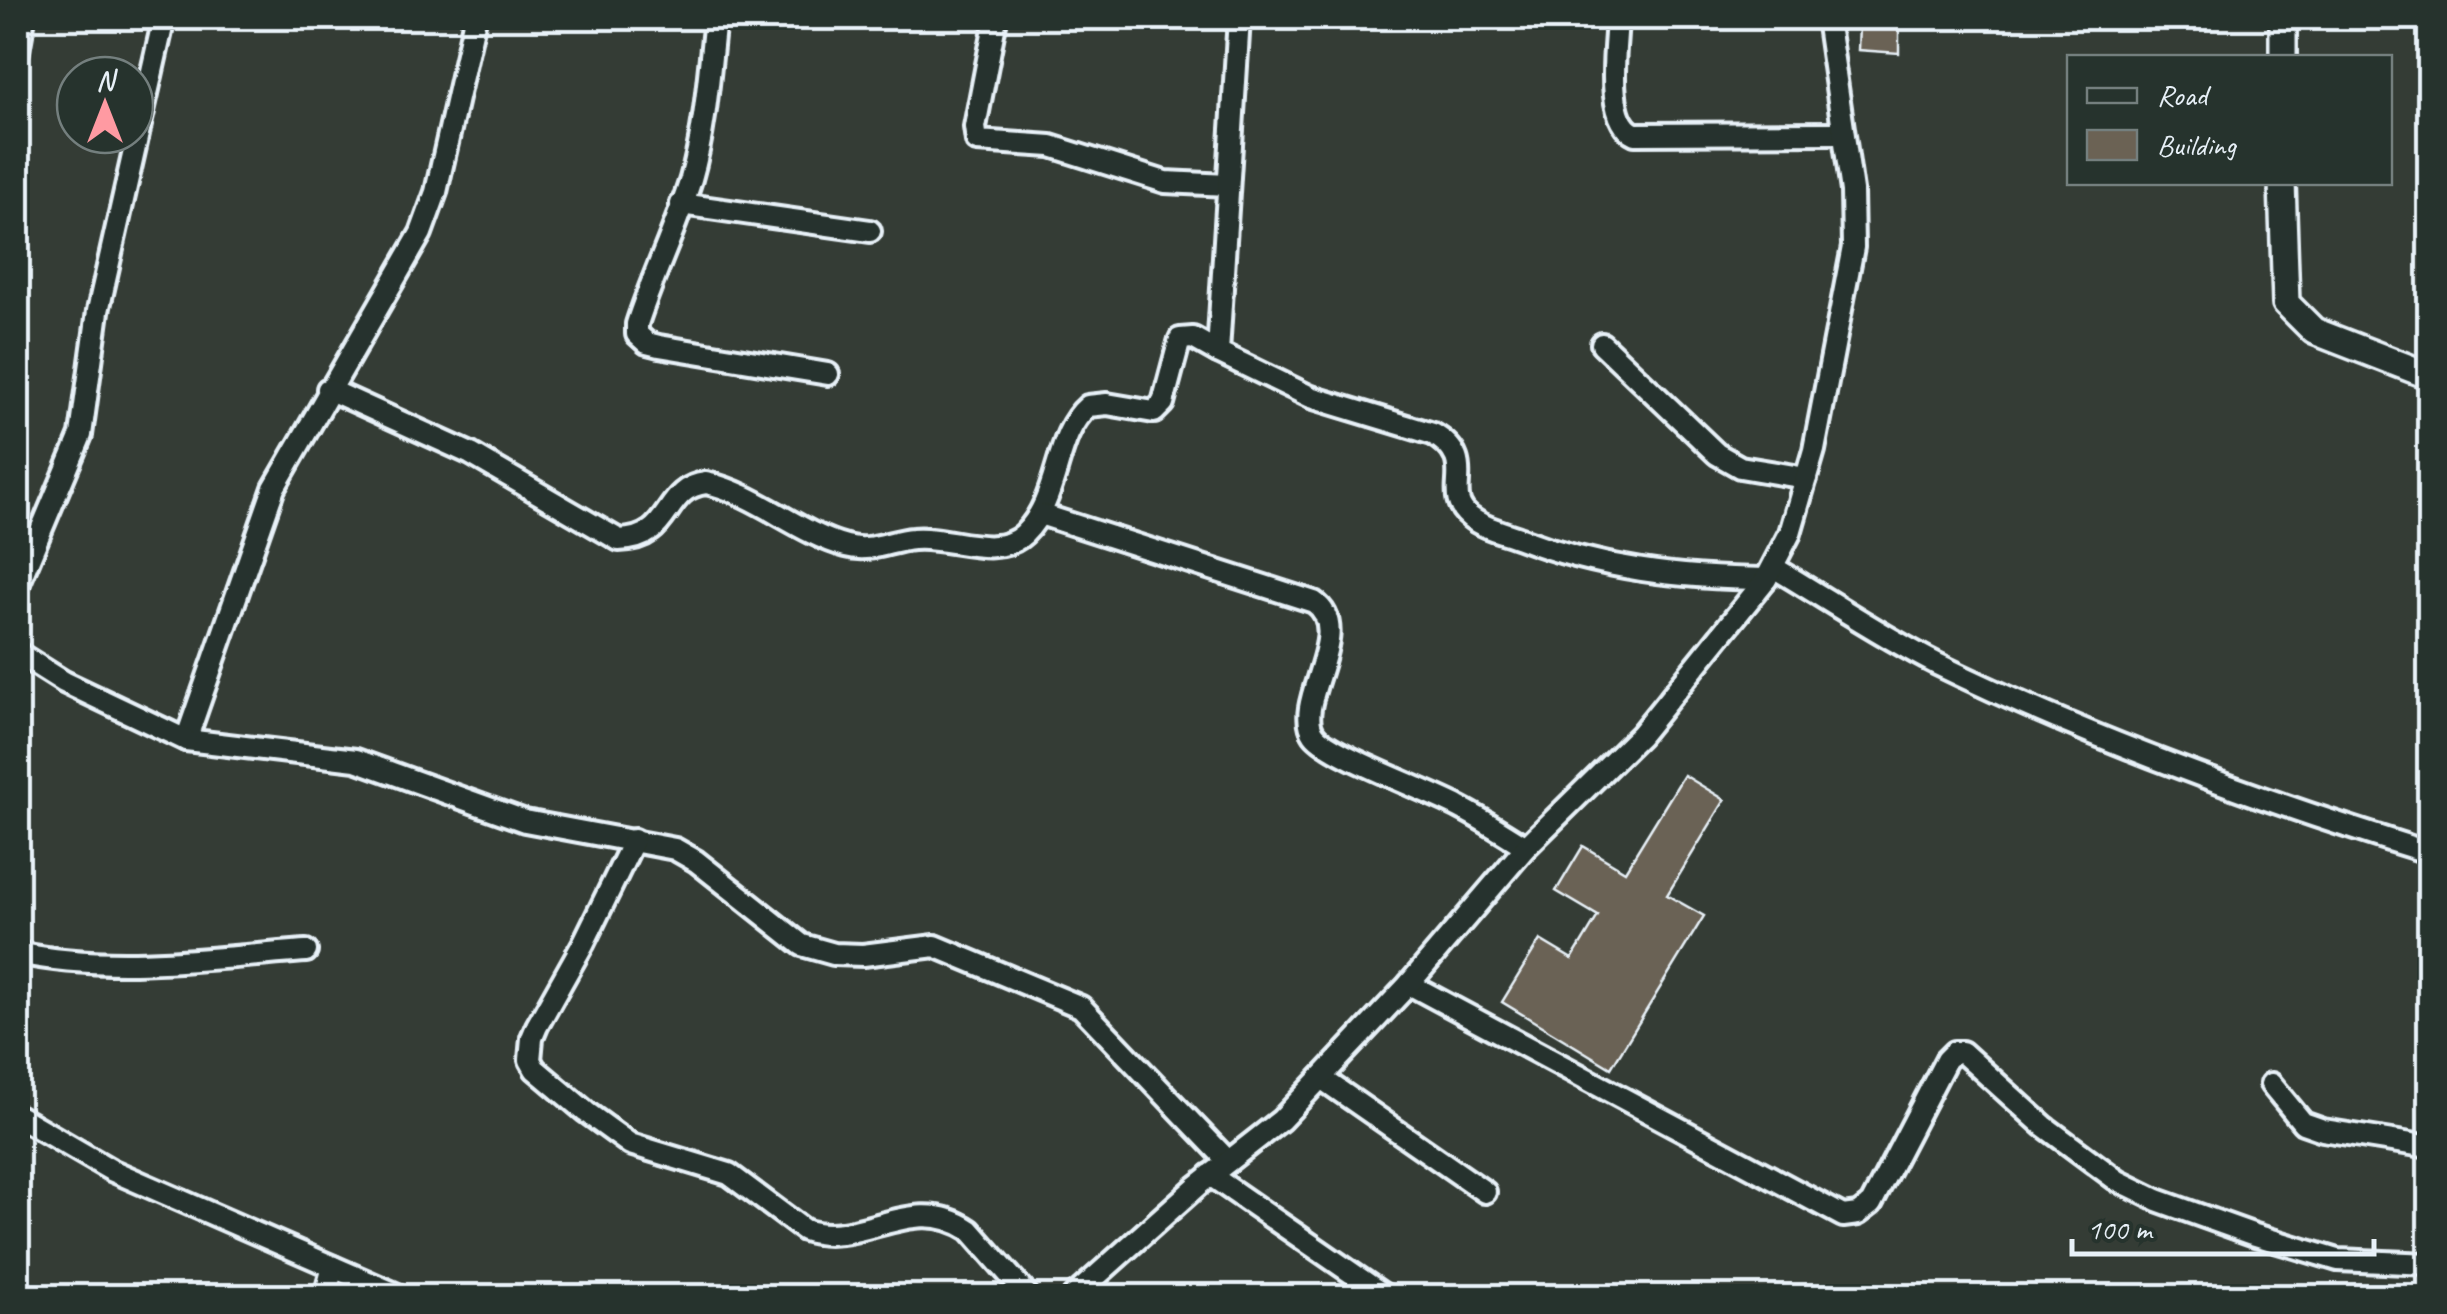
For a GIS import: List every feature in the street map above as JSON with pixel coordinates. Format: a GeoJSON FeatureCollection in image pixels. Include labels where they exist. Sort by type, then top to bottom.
{"type":"FeatureCollection","features":[{"type":"Feature","properties":{"kind":"street"},"geometry":{"type":"LineString","coordinates":[[18,51],[24,18]]}},
{"type":"Feature","properties":{"kind":"street"},"geometry":{"type":"LineString","coordinates":[[18,585],[81,435],[98,311],[164,18]]}},
{"type":"Feature","properties":{"kind":"street"},"geometry":{"type":"LineString","coordinates":[[186,740],[274,488],[422,233],[436,192],[475,18]]}},
{"type":"Feature","properties":{"kind":"street"},"geometry":{"type":"LineString","coordinates":[[715,18],[704,116],[690,179],[637,324],[640,338],[659,346],[828,374]]}},
{"type":"Feature","properties":{"kind":"street"},"geometry":{"type":"LineString","coordinates":[[996,18],[976,126],[978,141],[1051,146],[1165,182],[1228,185]]}},
{"type":"Feature","properties":{"kind":"street"},"geometry":{"type":"LineString","coordinates":[[1218,352],[1239,18]]}},
{"type":"Feature","properties":{"kind":"street"},"geometry":{"type":"LineString","coordinates":[[1618,18],[1615,92],[1619,120],[1625,130],[1635,134],[1842,132]]}},
{"type":"Feature","properties":{"kind":"street"},"geometry":{"type":"LineString","coordinates":[[1074,1296],[1210,1175],[1281,1120],[1409,984],[1526,846],[1640,736],[1770,573],[1790,533],[1806,478],[1853,247],[1852,190],[1827,18]]}},
{"type":"Feature","properties":{"kind":"street"},"geometry":{"type":"LineString","coordinates":[[2283,55],[2284,18]]}},
{"type":"Feature","properties":{"kind":"street"},"geometry":{"type":"LineString","coordinates":[[2282,185],[2286,304],[2314,331],[2430,376]]}},
{"type":"Feature","properties":{"kind":"street"},"geometry":{"type":"LineString","coordinates":[[681,204],[870,231]]}},
{"type":"Feature","properties":{"kind":"street"},"geometry":{"type":"LineString","coordinates":[[328,389],[471,454],[619,540],[650,533],[684,491],[702,483],[716,485],[845,546],[873,549],[911,538],[942,538],[994,547],[1023,536],[1040,514],[1080,412],[1096,404],[1154,412],[1163,403],[1180,338],[1193,338],[1310,396],[1433,434],[1450,444],[1458,456],[1459,504],[1467,516],[1482,525],[1550,550],[1639,571],[1677,577],[1770,573],[1934,662],[2103,739],[2430,852]]}},
{"type":"Feature","properties":{"kind":"street"},"geometry":{"type":"LineString","coordinates":[[1602,344],[1716,454],[1740,467],[1806,478]]}},
{"type":"Feature","properties":{"kind":"street"},"geometry":{"type":"LineString","coordinates":[[1040,514],[1314,602],[1323,613],[1327,635],[1309,719],[1314,736],[1458,806],[1526,846]]}},
{"type":"Feature","properties":{"kind":"street"},"geometry":{"type":"LineString","coordinates":[[18,653],[64,682],[186,740],[356,760],[526,821],[675,849],[696,861],[802,946],[816,951],[863,955],[935,946],[1081,1007],[1228,1161]]}},
{"type":"Feature","properties":{"kind":"street"},"geometry":{"type":"LineString","coordinates":[[634,840],[537,1026],[530,1051],[536,1069],[630,1144],[729,1174],[804,1230],[816,1234],[838,1232],[922,1214],[960,1222],[1028,1296]]}},
{"type":"Feature","properties":{"kind":"street"},"geometry":{"type":"LineString","coordinates":[[18,953],[93,963],[306,952]]}},
{"type":"Feature","properties":{"kind":"street"},"geometry":{"type":"LineString","coordinates":[[1409,984],[1843,1216],[1858,1214],[1871,1204],[1946,1060],[1954,1052],[1962,1052],[2044,1126],[2118,1181],[2156,1200],[2338,1260],[2430,1264]]}},
{"type":"Feature","properties":{"kind":"street"},"geometry":{"type":"LineString","coordinates":[[1321,1078],[1486,1192]]}},
{"type":"Feature","properties":{"kind":"street"},"geometry":{"type":"LineString","coordinates":[[2270,1084],[2304,1123],[2323,1130],[2430,1147]]}},
{"type":"Feature","properties":{"kind":"street"},"geometry":{"type":"LineString","coordinates":[[18,1116],[111,1170],[400,1296]]}},
{"type":"Feature","properties":{"kind":"street"},"geometry":{"type":"LineString","coordinates":[[1210,1175],[1385,1296]]}},
{"type":"Feature","properties":{"kind":"street"},"geometry":{"type":"LineString","coordinates":[[325,1296],[333,1267]]}},
{"type":"Feature","properties":{"kind":"building"},"geometry":{"type":"Polygon","coordinates":[[[1859,26],[1899,26],[1899,53],[1858,50],[1859,26]]]}},
{"type":"Feature","properties":{"kind":"building"},"geometry":{"type":"Polygon","coordinates":[[[1684,775],[1725,800],[1667,895],[1704,916],[1611,1068],[1502,1002],[1540,940],[1572,959],[1598,916],[1556,891],[1583,846],[1625,871],[1684,775]]]}}]}
